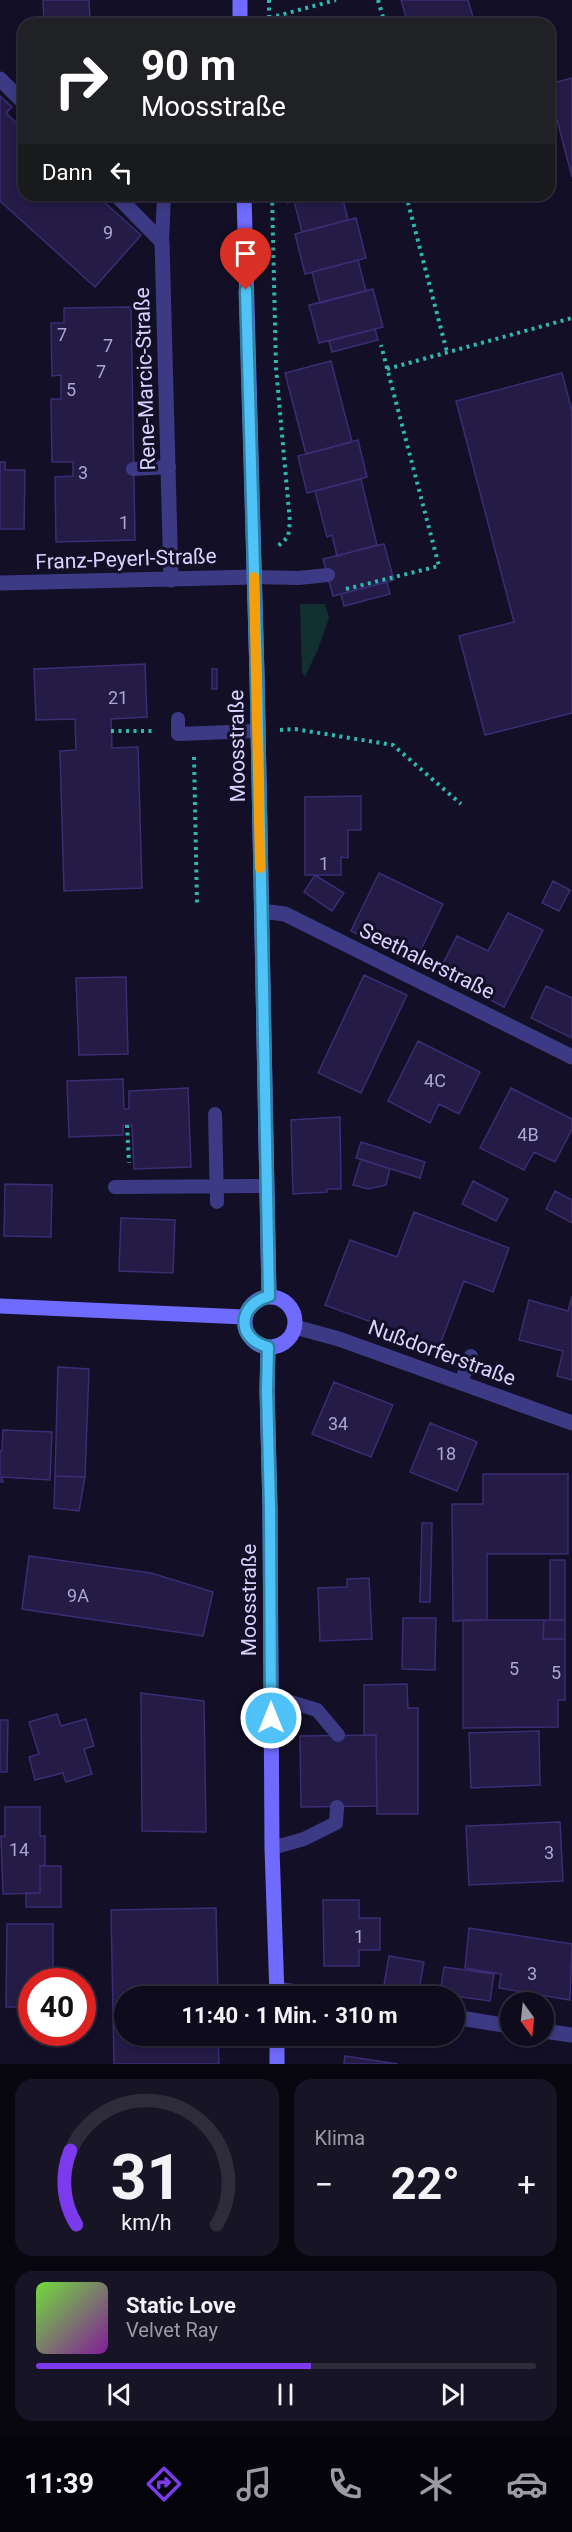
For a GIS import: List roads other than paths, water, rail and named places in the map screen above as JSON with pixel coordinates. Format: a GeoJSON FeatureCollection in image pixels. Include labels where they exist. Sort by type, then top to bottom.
{"type":"FeatureCollection","features":[{"type":"Feature","properties":{"kind":"street"},"geometry":{"type":"LineString","coordinates":[[240,0],[240,18]]}},
{"type":"Feature","properties":{"kind":"street"},"geometry":{"type":"LineString","coordinates":[[0,79],[18,97]]}},
{"type":"Feature","properties":{"kind":"street"},"geometry":{"type":"LineString","coordinates":[[122,201],[162,242]]}},
{"type":"Feature","properties":{"kind":"street","name":"Moosstraße"},"geometry":{"type":"LineString","coordinates":[[244,201],[258,731],[269,1296]]}},
{"type":"Feature","properties":{"kind":"street","name":"Rene-Marcic-Straße"},"geometry":{"type":"LineString","coordinates":[[162,242],[171,580]]}},
{"type":"Feature","properties":{"kind":"street","name":"Franz-Peyerl-Straße"},"geometry":{"type":"LineString","coordinates":[[0,583],[254,577]]}},
{"type":"Feature","properties":{"kind":"street","name":"Seethalerstraße"},"geometry":{"type":"LineString","coordinates":[[261,911],[285,914],[572,1057]]}},
{"type":"Feature","properties":{"kind":"street"},"geometry":{"type":"LineString","coordinates":[[269,1296],[284,1300],[294,1312],[296,1327],[291,1338],[281,1345],[268,1347],[256,1344],[247,1333],[244,1317],[248,1308],[257,1299],[269,1296]]}},
{"type":"Feature","properties":{"kind":"street"},"geometry":{"type":"LineString","coordinates":[[0,1306],[199,1313],[244,1317]]}},
{"type":"Feature","properties":{"kind":"street","name":"Nußdorferstraße"},"geometry":{"type":"LineString","coordinates":[[296,1327],[339,1339],[572,1423]]}},
{"type":"Feature","properties":{"kind":"street","name":"Moosstraße"},"geometry":{"type":"LineString","coordinates":[[268,1347],[272,1848],[277,1986]]}},
{"type":"Feature","properties":{"kind":"street"},"geometry":{"type":"LineString","coordinates":[[465,2019],[500,2024]]}},
{"type":"Feature","properties":{"kind":"street"},"geometry":{"type":"LineString","coordinates":[[554,2033],[572,2035]]}},
{"type":"Feature","properties":{"kind":"street"},"geometry":{"type":"LineString","coordinates":[[277,2046],[278,2064]]}},
{"type":"Feature","properties":{"kind":"lane"},"geometry":{"type":"LineString","coordinates":[[162,242],[164,201]]}},
{"type":"Feature","properties":{"kind":"lane"},"geometry":{"type":"LineString","coordinates":[[134,469],[169,467]]}},
{"type":"Feature","properties":{"kind":"lane"},"geometry":{"type":"LineString","coordinates":[[254,577],[298,578],[328,574]]}},
{"type":"Feature","properties":{"kind":"lane"},"geometry":{"type":"LineString","coordinates":[[178,719],[178,734],[258,731]]}},
{"type":"Feature","properties":{"kind":"lane"},"geometry":{"type":"LineString","coordinates":[[215,1114],[217,1202]]}},
{"type":"Feature","properties":{"kind":"lane"},"geometry":{"type":"LineString","coordinates":[[115,1187],[266,1186]]}},
{"type":"Feature","properties":{"kind":"lane"},"geometry":{"type":"LineString","coordinates":[[461,1382],[471,1356]]}},
{"type":"Feature","properties":{"kind":"lane"},"geometry":{"type":"LineString","coordinates":[[271,1696],[317,1710],[338,1735]]}},
{"type":"Feature","properties":{"kind":"lane"},"geometry":{"type":"LineString","coordinates":[[272,1848],[304,1839],[336,1823],[337,1808]]}}]}
